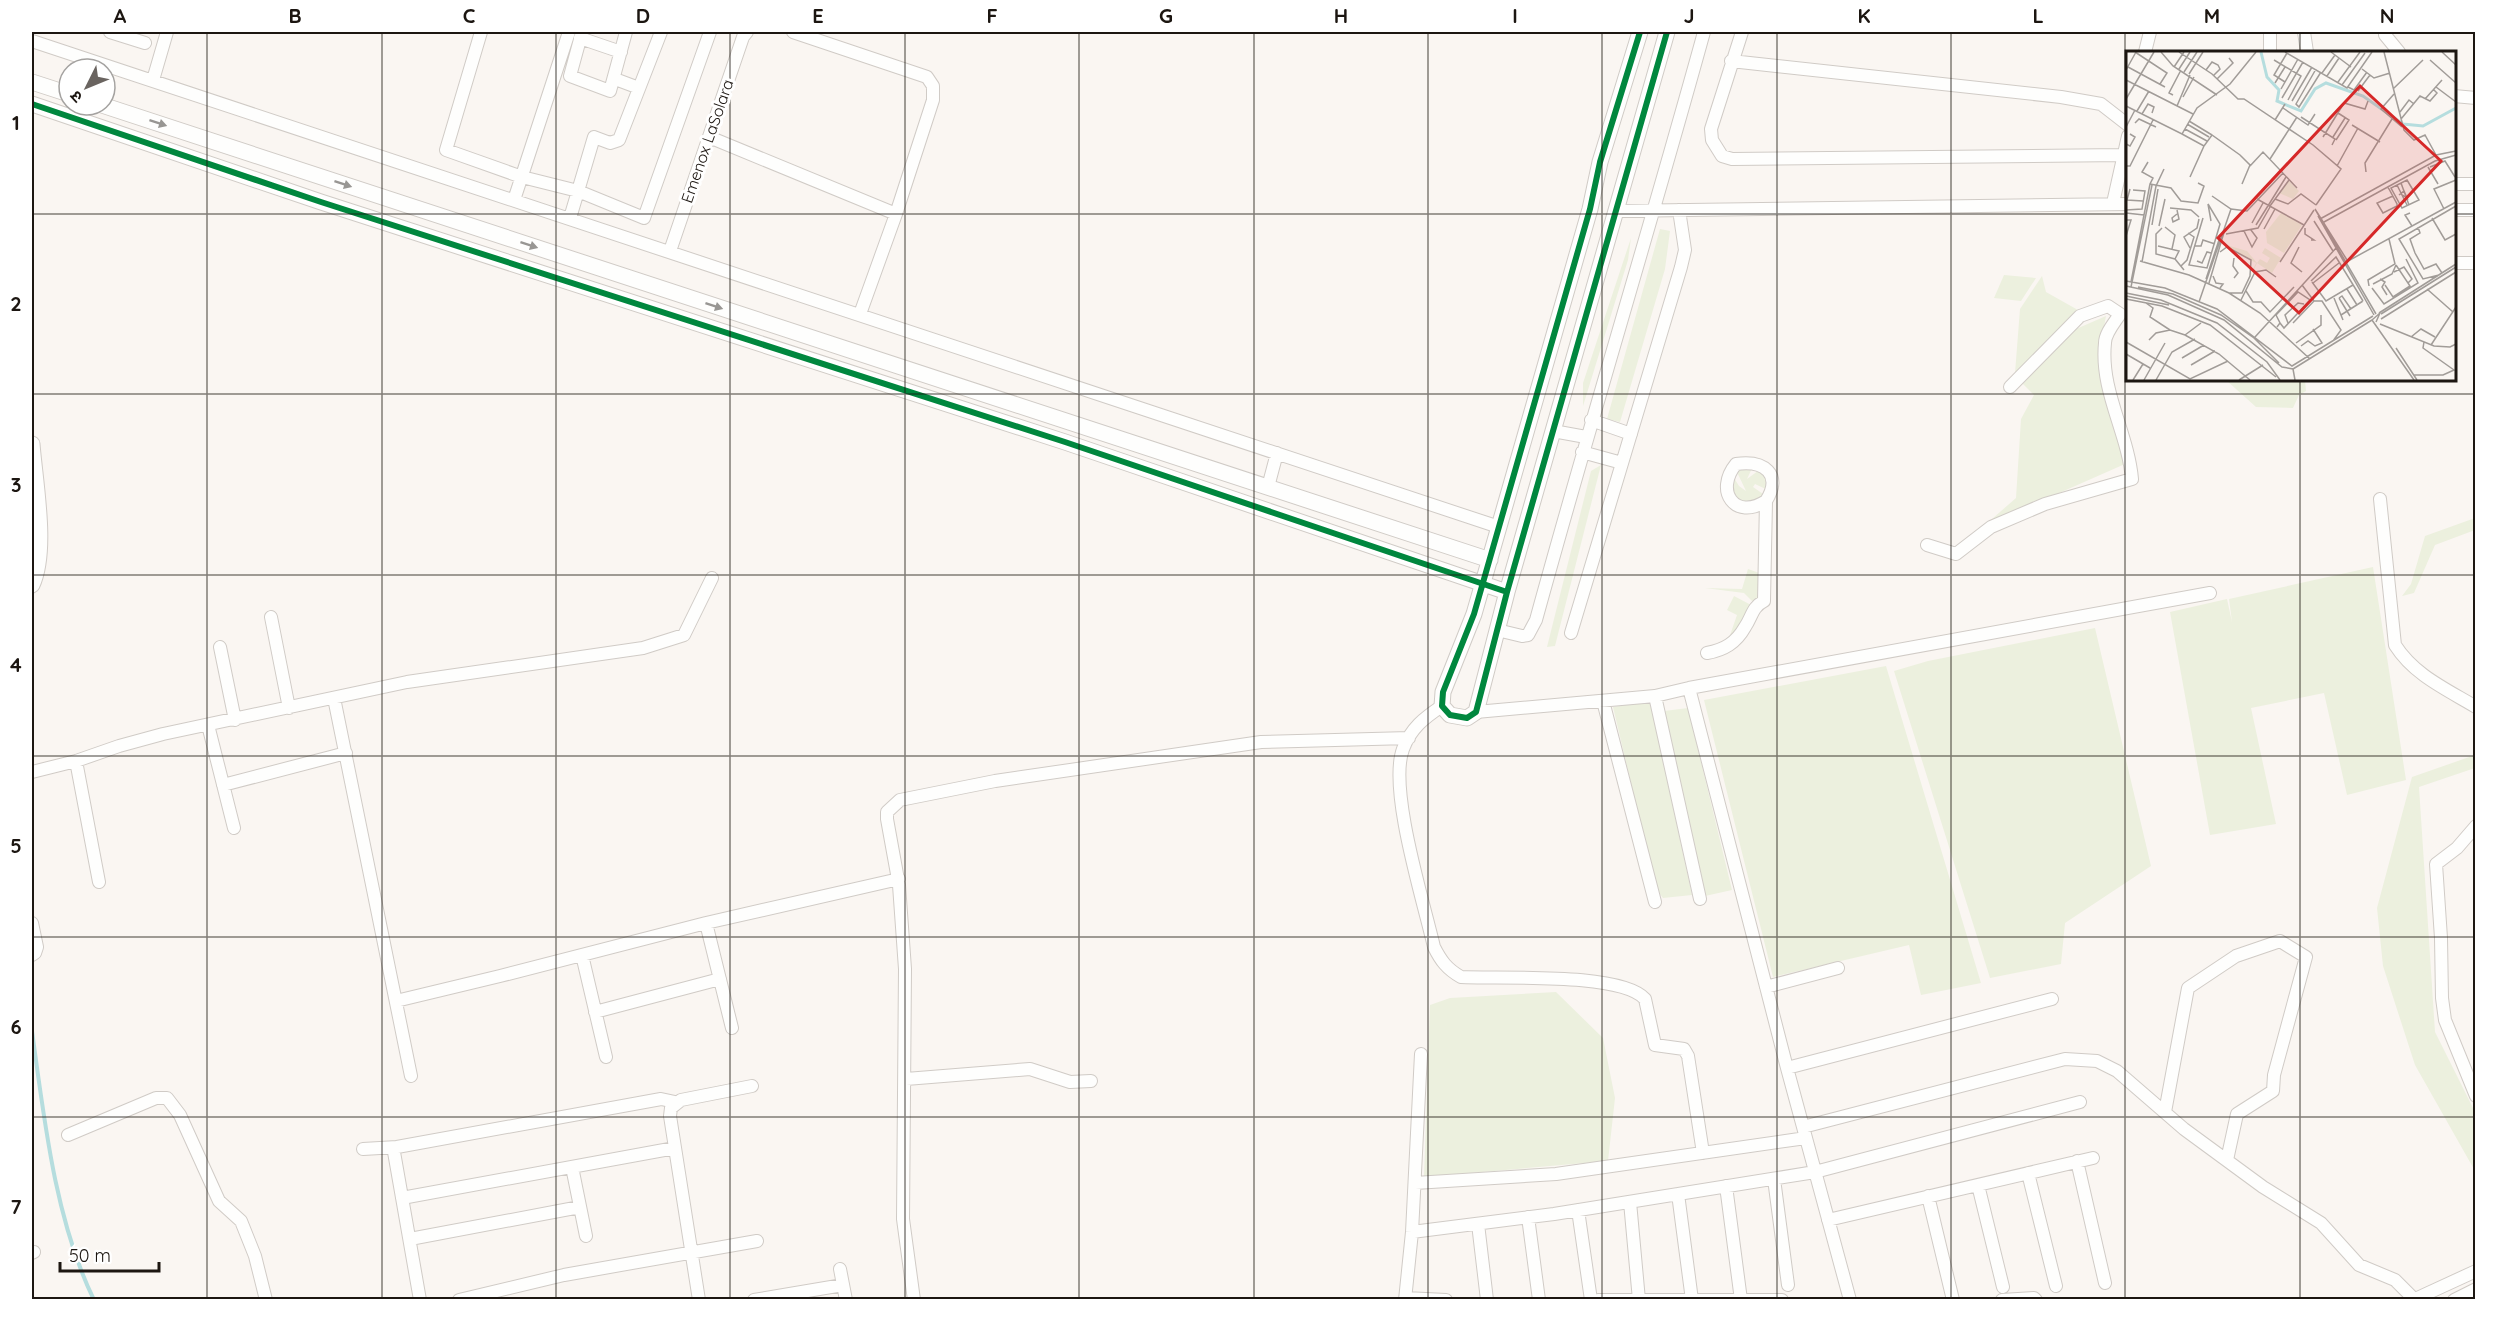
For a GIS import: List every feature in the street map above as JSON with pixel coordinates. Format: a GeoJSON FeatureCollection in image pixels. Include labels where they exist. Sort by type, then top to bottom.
{"type":"FeatureCollection","features":[{"type":"Feature","properties":{"kind":"street"},"geometry":{"type":"LineString","coordinates":[[110,32],[145,43]]}},
{"type":"Feature","properties":{"kind":"street"},"geometry":{"type":"LineString","coordinates":[[153,80],[167,32]]}},
{"type":"Feature","properties":{"kind":"street"},"geometry":{"type":"LineString","coordinates":[[481,32],[446,150],[522,177],[578,191],[644,218],[710,32]]}},
{"type":"Feature","properties":{"kind":"street"},"geometry":{"type":"LineString","coordinates":[[514,200],[569,32]]}},
{"type":"Feature","properties":{"kind":"street"},"geometry":{"type":"LineString","coordinates":[[621,52],[581,35],[570,76],[610,91],[615,79],[626,32]]}},
{"type":"Feature","properties":{"kind":"street"},"geometry":{"type":"LineString","coordinates":[[570,218],[594,137],[610,143],[618,140],[661,32]]}},
{"type":"Feature","properties":{"kind":"street","name":"Emenox LaSolara"},"geometry":{"type":"LineString","coordinates":[[670,251],[743,37],[747,32]]}},
{"type":"Feature","properties":{"kind":"street"},"geometry":{"type":"LineString","coordinates":[[793,32],[927,77],[933,86],[934,92],[896,214],[860,314]]}},
{"type":"Feature","properties":{"kind":"street"},"geometry":{"type":"LineString","coordinates":[[1640,32],[1600,162],[1590,209],[1474,614],[1443,692],[1442,706],[1450,715],[1467,718],[1476,712],[1655,696],[2210,592]]}},
{"type":"Feature","properties":{"kind":"street"},"geometry":{"type":"LineString","coordinates":[[1476,712],[1497,630],[1667,32]]}},
{"type":"Feature","properties":{"kind":"street"},"geometry":{"type":"LineString","coordinates":[[1497,630],[1522,636],[1528,636],[1531,632],[1586,437],[1655,211],[1704,32]]}},
{"type":"Feature","properties":{"kind":"street"},"geometry":{"type":"LineString","coordinates":[[1742,32],[1711,129],[1712,140],[1722,156],[1732,159],[2123,155]]}},
{"type":"Feature","properties":{"kind":"street"},"geometry":{"type":"LineString","coordinates":[[2145,51],[2150,32]]}},
{"type":"Feature","properties":{"kind":"street"},"geometry":{"type":"LineString","coordinates":[[2270,32],[2270,51]]}},
{"type":"Feature","properties":{"kind":"street"},"geometry":{"type":"LineString","coordinates":[[2304,32],[2307,51]]}},
{"type":"Feature","properties":{"kind":"street"},"geometry":{"type":"LineString","coordinates":[[2385,33],[2385,51]]}},
{"type":"Feature","properties":{"kind":"street"},"geometry":{"type":"LineString","coordinates":[[2385,33],[2398,51]]}},
{"type":"Feature","properties":{"kind":"street"},"geometry":{"type":"LineString","coordinates":[[32,41],[1499,527]]}},
{"type":"Feature","properties":{"kind":"street"},"geometry":{"type":"LineString","coordinates":[[1731,61],[2061,97],[2101,104],[2126,124]]}},
{"type":"Feature","properties":{"kind":"street"},"geometry":{"type":"LineString","coordinates":[[615,79],[639,88]]}},
{"type":"Feature","properties":{"kind":"street"},"geometry":{"type":"LineString","coordinates":[[32,82],[57,90]]}},
{"type":"Feature","properties":{"kind":"street"},"geometry":{"type":"LineString","coordinates":[[2456,96],[2475,98]]}},
{"type":"Feature","properties":{"kind":"street"},"geometry":{"type":"LineString","coordinates":[[32,104],[333,206],[1054,438],[1508,592]]}},
{"type":"Feature","properties":{"kind":"street"},"geometry":{"type":"LineString","coordinates":[[117,110],[1490,560]]}},
{"type":"Feature","properties":{"kind":"street"},"geometry":{"type":"LineString","coordinates":[[709,137],[896,214]]}},
{"type":"Feature","properties":{"kind":"street"},"geometry":{"type":"LineString","coordinates":[[2113,204],[2126,141]]}},
{"type":"Feature","properties":{"kind":"street"},"geometry":{"type":"LineString","coordinates":[[2456,184],[2475,184]]}},
{"type":"Feature","properties":{"kind":"street"},"geometry":{"type":"LineString","coordinates":[[1615,211],[2126,204]]}},
{"type":"Feature","properties":{"kind":"street"},"geometry":{"type":"LineString","coordinates":[[1571,633],[1683,259],[1684,235],[1679,210]]}},
{"type":"Feature","properties":{"kind":"street"},"geometry":{"type":"LineString","coordinates":[[2456,210],[2475,210]]}},
{"type":"Feature","properties":{"kind":"street"},"geometry":{"type":"LineString","coordinates":[[2456,260],[2475,258]]}},
{"type":"Feature","properties":{"kind":"street"},"geometry":{"type":"LineString","coordinates":[[2456,260],[2475,263]]}},
{"type":"Feature","properties":{"kind":"street"},"geometry":{"type":"LineString","coordinates":[[1927,545],[1956,554],[1991,526],[2045,504],[2132,479],[2130,456],[2108,395],[2104,341],[2120,314],[2108,306],[2080,316],[2010,387]]}},
{"type":"Feature","properties":{"kind":"street"},"geometry":{"type":"LineString","coordinates":[[1592,420],[1631,434]]}},
{"type":"Feature","properties":{"kind":"street"},"geometry":{"type":"LineString","coordinates":[[1553,431],[1586,437]]}},
{"type":"Feature","properties":{"kind":"street"},"geometry":{"type":"LineString","coordinates":[[32,444],[39,562],[32,585]]}},
{"type":"Feature","properties":{"kind":"street"},"geometry":{"type":"LineString","coordinates":[[1582,452],[1622,463]]}},
{"type":"Feature","properties":{"kind":"street"},"geometry":{"type":"LineString","coordinates":[[1268,487],[1277,453]]}},
{"type":"Feature","properties":{"kind":"street"},"geometry":{"type":"LineString","coordinates":[[2380,499],[2395,645],[2404,659],[2418,672],[2475,707]]}},
{"type":"Feature","properties":{"kind":"street"},"geometry":{"type":"LineString","coordinates":[[1707,653],[1720,651],[1731,645],[1745,628],[1756,605],[1764,601],[1766,501]]}},
{"type":"Feature","properties":{"kind":"street"},"geometry":{"type":"LineString","coordinates":[[32,772],[76,761],[137,740],[406,682],[643,648],[684,635],[712,578]]}},
{"type":"Feature","properties":{"kind":"street"},"geometry":{"type":"LineString","coordinates":[[271,617],[290,708]]}},
{"type":"Feature","properties":{"kind":"street"},"geometry":{"type":"LineString","coordinates":[[220,647],[235,720]]}},
{"type":"Feature","properties":{"kind":"street"},"geometry":{"type":"LineString","coordinates":[[1689,688],[1787,1068],[1850,1299]]}},
{"type":"Feature","properties":{"kind":"street"},"geometry":{"type":"LineString","coordinates":[[1655,696],[1700,899]]}},
{"type":"Feature","properties":{"kind":"street"},"geometry":{"type":"LineString","coordinates":[[334,698],[411,1076]]}},
{"type":"Feature","properties":{"kind":"street"},"geometry":{"type":"LineString","coordinates":[[1603,701],[1655,902]]}},
{"type":"Feature","properties":{"kind":"street"},"geometry":{"type":"LineString","coordinates":[[1442,706],[1422,719],[1409,738],[1402,752],[1400,782],[1408,839],[1434,947],[1441,961],[1450,971],[1461,976],[1566,978],[1599,982],[1640,994],[1645,999],[1655,1045],[1678,1046],[1684,1049],[1689,1056],[1703,1153]]}},
{"type":"Feature","properties":{"kind":"street"},"geometry":{"type":"LineString","coordinates":[[208,725],[234,828]]}},
{"type":"Feature","properties":{"kind":"street"},"geometry":{"type":"LineString","coordinates":[[914,1299],[903,1218],[906,1079],[905,969],[898,879],[887,812],[892,805],[915,795],[1261,742],[1409,738]]}},
{"type":"Feature","properties":{"kind":"street"},"geometry":{"type":"LineString","coordinates":[[223,785],[346,753]]}},
{"type":"Feature","properties":{"kind":"street"},"geometry":{"type":"LineString","coordinates":[[76,761],[99,882]]}},
{"type":"Feature","properties":{"kind":"street"},"geometry":{"type":"LineString","coordinates":[[2475,826],[2457,848],[2436,864],[2445,1020],[2475,1096]]}},
{"type":"Feature","properties":{"kind":"street"},"geometry":{"type":"LineString","coordinates":[[396,1001],[706,923],[898,879]]}},
{"type":"Feature","properties":{"kind":"street"},"geometry":{"type":"LineString","coordinates":[[32,923],[37,947],[32,955]]}},
{"type":"Feature","properties":{"kind":"street"},"geometry":{"type":"LineString","coordinates":[[706,923],[732,1028]]}},
{"type":"Feature","properties":{"kind":"street"},"geometry":{"type":"LineString","coordinates":[[2165,1112],[2188,988],[2236,956],[2280,941],[2306,957],[2274,1075],[2273,1091],[2237,1114],[2228,1160]]}},
{"type":"Feature","properties":{"kind":"street"},"geometry":{"type":"LineString","coordinates":[[582,955],[606,1057]]}},
{"type":"Feature","properties":{"kind":"street"},"geometry":{"type":"LineString","coordinates":[[1766,987],[1838,968]]}},
{"type":"Feature","properties":{"kind":"street"},"geometry":{"type":"LineString","coordinates":[[595,1012],[720,979]]}},
{"type":"Feature","properties":{"kind":"street"},"geometry":{"type":"LineString","coordinates":[[1787,1068],[2052,999]]}},
{"type":"Feature","properties":{"kind":"street"},"geometry":{"type":"LineString","coordinates":[[1421,1054],[1412,1232],[1405,1299],[1446,1299]]}},
{"type":"Feature","properties":{"kind":"street"},"geometry":{"type":"LineString","coordinates":[[1414,1183],[1556,1174],[1703,1153],[1805,1133],[2065,1059],[2080,1058],[2097,1061],[2117,1071],[2165,1112],[2228,1160],[2321,1223],[2359,1265],[2395,1280],[2414,1299],[2475,1271]]}},
{"type":"Feature","properties":{"kind":"street"},"geometry":{"type":"LineString","coordinates":[[906,1079],[1029,1069],[1070,1082],[1091,1081]]}},
{"type":"Feature","properties":{"kind":"street"},"geometry":{"type":"LineString","coordinates":[[363,1149],[397,1147],[661,1099],[675,1102],[752,1086]]}},
{"type":"Feature","properties":{"kind":"street"},"geometry":{"type":"LineString","coordinates":[[68,1135],[156,1098],[167,1098],[180,1115],[219,1201],[241,1221],[255,1256],[266,1299]]}},
{"type":"Feature","properties":{"kind":"street"},"geometry":{"type":"LineString","coordinates":[[675,1102],[670,1116],[699,1299]]}},
{"type":"Feature","properties":{"kind":"street"},"geometry":{"type":"LineString","coordinates":[[1412,1232],[1578,1210],[1815,1172],[2080,1102]]}},
{"type":"Feature","properties":{"kind":"street"},"geometry":{"type":"LineString","coordinates":[[397,1147],[394,1152],[420,1299]]}},
{"type":"Feature","properties":{"kind":"street"},"geometry":{"type":"LineString","coordinates":[[402,1198],[675,1148]]}},
{"type":"Feature","properties":{"kind":"street"},"geometry":{"type":"LineString","coordinates":[[1828,1220],[2093,1158]]}},
{"type":"Feature","properties":{"kind":"street"},"geometry":{"type":"LineString","coordinates":[[2077,1161],[2105,1283]]}},
{"type":"Feature","properties":{"kind":"street"},"geometry":{"type":"LineString","coordinates":[[572,1167],[586,1236]]}},
{"type":"Feature","properties":{"kind":"street"},"geometry":{"type":"LineString","coordinates":[[2028,1173],[2056,1286]]}},
{"type":"Feature","properties":{"kind":"street"},"geometry":{"type":"LineString","coordinates":[[1774,1179],[1788,1285]]}},
{"type":"Feature","properties":{"kind":"street"},"geometry":{"type":"LineString","coordinates":[[1978,1185],[2002,1293],[2036,1299]]}},
{"type":"Feature","properties":{"kind":"street"},"geometry":{"type":"LineString","coordinates":[[1726,1186],[1741,1299]]}},
{"type":"Feature","properties":{"kind":"street"},"geometry":{"type":"LineString","coordinates":[[1678,1194],[1692,1299]]}},
{"type":"Feature","properties":{"kind":"street"},"geometry":{"type":"LineString","coordinates":[[1928,1197],[1953,1299]]}},
{"type":"Feature","properties":{"kind":"street"},"geometry":{"type":"LineString","coordinates":[[1630,1202],[1639,1299]]}},
{"type":"Feature","properties":{"kind":"street"},"geometry":{"type":"LineString","coordinates":[[410,1239],[580,1207]]}},
{"type":"Feature","properties":{"kind":"street"},"geometry":{"type":"LineString","coordinates":[[1578,1210],[1591,1299]]}},
{"type":"Feature","properties":{"kind":"street"},"geometry":{"type":"LineString","coordinates":[[1528,1217],[1539,1299]]}},
{"type":"Feature","properties":{"kind":"street"},"geometry":{"type":"LineString","coordinates":[[1478,1224],[1487,1299]]}},
{"type":"Feature","properties":{"kind":"street"},"geometry":{"type":"LineString","coordinates":[[459,1299],[564,1275],[758,1241]]}},
{"type":"Feature","properties":{"kind":"street"},"geometry":{"type":"LineString","coordinates":[[840,1269],[846,1299]]}},
{"type":"Feature","properties":{"kind":"street"},"geometry":{"type":"LineString","coordinates":[[754,1299],[843,1285]]}},
{"type":"Feature","properties":{"kind":"street"},"geometry":{"type":"LineString","coordinates":[[2454,1299],[2475,1289]]}},
{"type":"Feature","properties":{"kind":"street"},"geometry":{"type":"LineString","coordinates":[[1598,1299],[1782,1299]]}},
{"type":"Feature","properties":{"kind":"green space"},"geometry":{"type":"Polygon","coordinates":[[[1660,229],[1670,231],[1665,269],[1620,422],[1607,419],[1660,229]]]}},
{"type":"Feature","properties":{"kind":"green space"},"geometry":{"type":"Polygon","coordinates":[[[1631,238],[1628,260],[1583,406],[1583,383],[1631,238]]]}},
{"type":"Feature","properties":{"kind":"green space"},"geometry":{"type":"Polygon","coordinates":[[[2004,275],[2036,278],[2021,301],[1994,298],[2004,275]]]}},
{"type":"Feature","properties":{"kind":"green space"},"geometry":{"type":"Polygon","coordinates":[[[2042,276],[2046,292],[2078,310],[2015,373],[2020,309],[2042,276]]]}},
{"type":"Feature","properties":{"kind":"green space"},"geometry":{"type":"Polygon","coordinates":[[[2106,316],[2100,349],[2125,464],[1984,526],[2016,498],[2021,419],[2034,395],[2022,383],[2057,345],[2076,329],[2106,316]]]}},
{"type":"Feature","properties":{"kind":"green space"},"geometry":{"type":"Polygon","coordinates":[[[2227,381],[2305,381],[2306,391],[2299,395],[2293,408],[2256,407],[2227,381]]]}},
{"type":"Feature","properties":{"kind":"green space"},"geometry":{"type":"Polygon","coordinates":[[[1754,464],[1747,479],[1762,468],[1770,491],[1755,484],[1753,487],[1766,496],[1758,504],[1734,502],[1731,473],[1739,486],[1746,491],[1736,470],[1754,464]]]}},
{"type":"Feature","properties":{"kind":"green space"},"geometry":{"type":"Polygon","coordinates":[[[1601,465],[1555,646],[1547,647],[1591,471],[1601,465]]]}},
{"type":"Feature","properties":{"kind":"green space"},"geometry":{"type":"Polygon","coordinates":[[[2475,518],[2475,530],[2435,545],[2414,593],[2402,596],[2411,584],[2425,536],[2475,518]]]}},
{"type":"Feature","properties":{"kind":"green space"},"geometry":{"type":"Polygon","coordinates":[[[2373,567],[2406,780],[2347,795],[2324,693],[2251,708],[2276,824],[2210,835],[2170,612],[2227,599],[2232,622],[2229,599],[2373,567]]]}},
{"type":"Feature","properties":{"kind":"green space"},"geometry":{"type":"Polygon","coordinates":[[[1748,569],[1762,574],[1761,599],[1752,601],[1744,593],[1705,588],[1742,589],[1748,569]]]}},
{"type":"Feature","properties":{"kind":"green space"},"geometry":{"type":"Polygon","coordinates":[[[1734,596],[1753,606],[1741,629],[1727,644],[1737,615],[1727,610],[1734,596]]]}},
{"type":"Feature","properties":{"kind":"green space"},"geometry":{"type":"Polygon","coordinates":[[[2095,628],[2151,866],[2065,923],[2061,964],[1990,978],[1894,671],[1928,661],[2095,628]]]}},
{"type":"Feature","properties":{"kind":"green space"},"geometry":{"type":"Polygon","coordinates":[[[1886,666],[1981,983],[1921,995],[1909,945],[1773,977],[1704,700],[1886,666]]]}},
{"type":"Feature","properties":{"kind":"green space"},"geometry":{"type":"Polygon","coordinates":[[[1650,701],[1692,895],[1663,898],[1656,889],[1613,707],[1650,701]]]}},
{"type":"Feature","properties":{"kind":"green space"},"geometry":{"type":"Polygon","coordinates":[[[1688,708],[1732,890],[1705,896],[1664,711],[1688,708]]]}},
{"type":"Feature","properties":{"kind":"green space"},"geometry":{"type":"Polygon","coordinates":[[[2475,755],[2475,768],[2419,787],[2435,1032],[2475,1112],[2475,1171],[2415,1065],[2383,966],[2377,908],[2412,777],[2475,755]]]}},
{"type":"Feature","properties":{"kind":"green space"},"geometry":{"type":"Polygon","coordinates":[[[1556,992],[1603,1038],[1615,1098],[1608,1161],[1424,1177],[1430,1005],[1450,998],[1556,992]]]}},
{"type":"Feature","properties":{"kind":"waterway"},"geometry":{"type":"LineString","coordinates":[[32,1031],[60,1203],[81,1269],[94,1300]]}},
{"type":"Feature","properties":{"kind":"cycle path"},"geometry":{"type":"LineString","coordinates":[[1640,32],[1600,162],[1590,209],[1474,614],[1443,692],[1442,706],[1450,715],[1467,718],[1476,712],[1507,592],[1667,32]]}},
{"type":"Feature","properties":{"kind":"cycle path"},"geometry":{"type":"LineString","coordinates":[[32,104],[321,202],[1065,442],[1507,592]]}}]}
